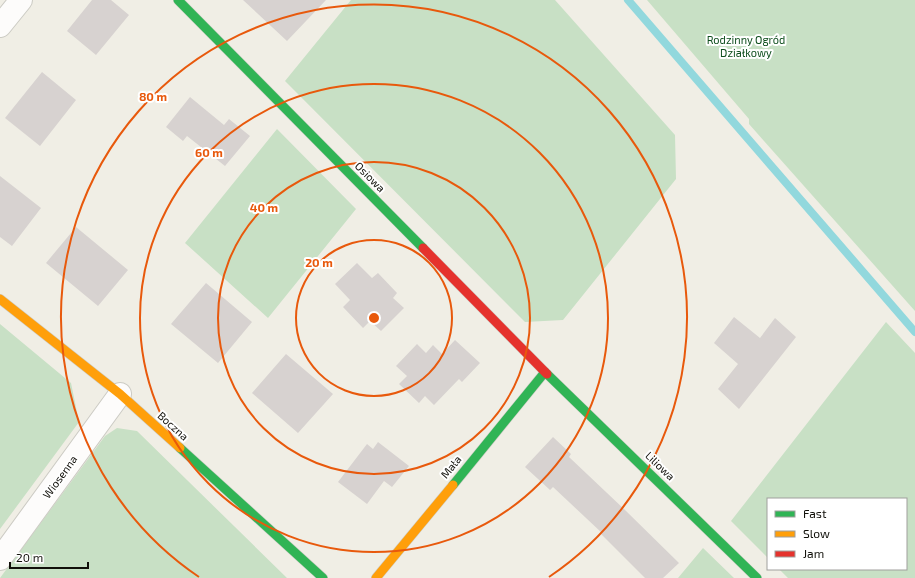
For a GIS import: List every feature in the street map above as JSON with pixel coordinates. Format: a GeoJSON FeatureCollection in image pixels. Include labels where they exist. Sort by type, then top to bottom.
{"type":"FeatureCollection","features":[{"type":"Feature","properties":{"kind":"street"},"geometry":{"type":"LineString","coordinates":[[0,26],[21,0]]}},
{"type":"Feature","properties":{"kind":"street","name":"Osiowa"},"geometry":{"type":"LineString","coordinates":[[178,0],[545,372]]}},
{"type":"Feature","properties":{"kind":"street","name":"Boczna"},"geometry":{"type":"LineString","coordinates":[[0,298],[120,394],[323,578]]}},
{"type":"Feature","properties":{"kind":"street","name":"Mała"},"geometry":{"type":"LineString","coordinates":[[376,578],[545,372]]}},
{"type":"Feature","properties":{"kind":"street","name":"Liliowa"},"geometry":{"type":"LineString","coordinates":[[545,372],[757,578]]}},
{"type":"Feature","properties":{"kind":"street","name":"Wiosenna"},"geometry":{"type":"LineString","coordinates":[[0,559],[120,394]]}},
{"type":"Feature","properties":{"kind":"green space"},"geometry":{"type":"Polygon","coordinates":[[[351,0],[555,0],[675,135],[676,179],[563,320],[525,322],[285,81],[351,0]]]}},
{"type":"Feature","properties":{"kind":"green space","name":"Rodzinny Ogród Działkowy"},"geometry":{"type":"Polygon","coordinates":[[[647,0],[915,0],[915,311],[749,124],[749,119],[647,0]]]}},
{"type":"Feature","properties":{"kind":"green space"},"geometry":{"type":"Polygon","coordinates":[[[277,129],[356,209],[268,318],[185,243],[277,129]]]}},
{"type":"Feature","properties":{"kind":"green space"},"geometry":{"type":"Polygon","coordinates":[[[886,322],[915,353],[915,578],[788,578],[780,570],[907,570],[907,498],[767,498],[767,557],[731,521],[886,322]]]}},
{"type":"Feature","properties":{"kind":"green space"},"geometry":{"type":"Polygon","coordinates":[[[0,324],[71,383],[79,422],[0,529],[0,324]]]}},
{"type":"Feature","properties":{"kind":"green space"},"geometry":{"type":"Polygon","coordinates":[[[117,428],[137,431],[287,578],[0,578],[105,436],[117,428]]]}},
{"type":"Feature","properties":{"kind":"green space"},"geometry":{"type":"Polygon","coordinates":[[[703,548],[734,578],[678,578],[703,548]]]}},
{"type":"Feature","properties":{"kind":"building"},"geometry":{"type":"Polygon","coordinates":[[[92,0],[111,0],[129,15],[96,55],[67,31],[92,0]]]}},
{"type":"Feature","properties":{"kind":"building"},"geometry":{"type":"Polygon","coordinates":[[[243,0],[326,0],[287,41],[243,0]]]}},
{"type":"Feature","properties":{"kind":"building"},"geometry":{"type":"Polygon","coordinates":[[[42,72],[76,100],[40,146],[5,118],[42,72]]]}},
{"type":"Feature","properties":{"kind":"building"},"geometry":{"type":"Polygon","coordinates":[[[190,97],[224,125],[229,119],[250,136],[225,166],[187,136],[183,141],[166,127],[190,97]]]}},
{"type":"Feature","properties":{"kind":"building"},"geometry":{"type":"Polygon","coordinates":[[[0,176],[41,208],[12,246],[0,237],[0,176]]]}},
{"type":"Feature","properties":{"kind":"building"},"geometry":{"type":"Polygon","coordinates":[[[76,227],[128,270],[98,306],[46,263],[76,227]]]}},
{"type":"Feature","properties":{"kind":"building"},"geometry":{"type":"Polygon","coordinates":[[[357,263],[372,278],[378,273],[397,293],[393,298],[404,308],[381,331],[370,321],[363,328],[343,307],[350,300],[335,284],[357,263]]]}},
{"type":"Feature","properties":{"kind":"building"},"geometry":{"type":"Polygon","coordinates":[[[206,283],[252,322],[218,363],[171,324],[206,283]]]}},
{"type":"Feature","properties":{"kind":"building"},"geometry":{"type":"Polygon","coordinates":[[[734,317],[760,338],[775,318],[796,337],[739,409],[718,389],[738,364],[714,343],[734,317]]]}},
{"type":"Feature","properties":{"kind":"building"},"geometry":{"type":"Polygon","coordinates":[[[455,340],[480,363],[462,382],[459,379],[434,405],[425,396],[419,403],[399,384],[407,376],[396,366],[417,344],[426,353],[433,345],[442,354],[455,340]]]}},
{"type":"Feature","properties":{"kind":"building"},"geometry":{"type":"Polygon","coordinates":[[[286,354],[333,394],[298,433],[252,393],[286,354]]]}},
{"type":"Feature","properties":{"kind":"building"},"geometry":{"type":"Polygon","coordinates":[[[553,437],[571,454],[569,457],[679,563],[663,578],[645,578],[601,534],[602,533],[553,487],[550,490],[525,467],[553,437]]]}},
{"type":"Feature","properties":{"kind":"building"},"geometry":{"type":"Polygon","coordinates":[[[378,442],[409,466],[392,487],[384,481],[367,504],[338,482],[367,444],[373,449],[378,442]]]}},
{"type":"Feature","properties":{"kind":"waterway"},"geometry":{"type":"LineString","coordinates":[[628,0],[915,332]]}},
{"type":"Feature","properties":{"kind":"traffic: fast"},"geometry":{"type":"LineString","coordinates":[[178,0],[423,248]]}},
{"type":"Feature","properties":{"kind":"traffic: fast"},"geometry":{"type":"LineString","coordinates":[[453,485],[545,372]]}},
{"type":"Feature","properties":{"kind":"traffic: fast"},"geometry":{"type":"LineString","coordinates":[[547,374],[757,578]]}},
{"type":"Feature","properties":{"kind":"traffic: fast"},"geometry":{"type":"LineString","coordinates":[[180,448],[323,578]]}},
{"type":"Feature","properties":{"kind":"traffic: slow"},"geometry":{"type":"LineString","coordinates":[[0,299],[120,394],[180,448]]}},
{"type":"Feature","properties":{"kind":"traffic: slow"},"geometry":{"type":"LineString","coordinates":[[376,578],[453,485]]}},
{"type":"Feature","properties":{"kind":"traffic: jam"},"geometry":{"type":"LineString","coordinates":[[423,248],[547,374]]}}]}
